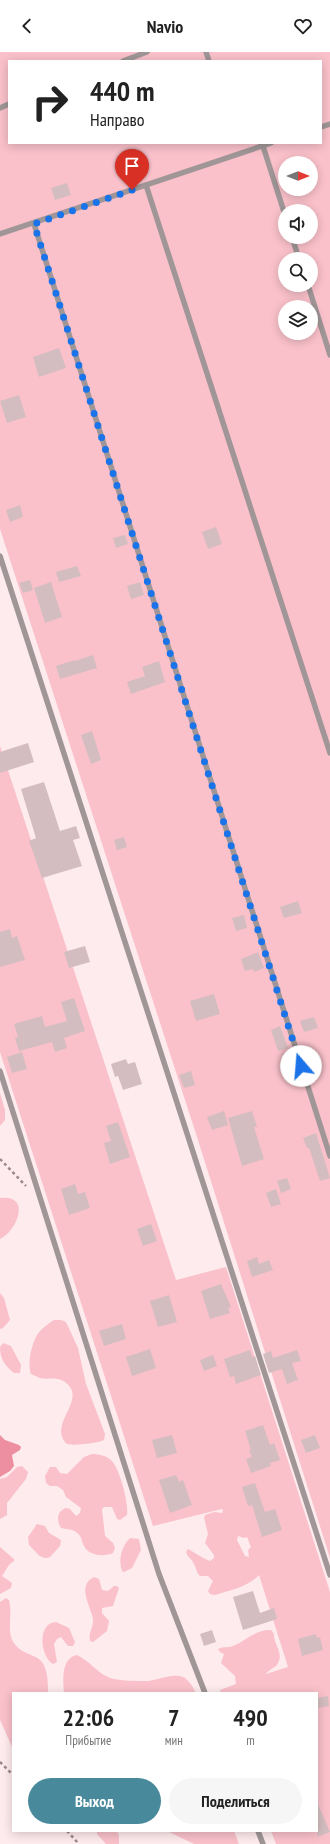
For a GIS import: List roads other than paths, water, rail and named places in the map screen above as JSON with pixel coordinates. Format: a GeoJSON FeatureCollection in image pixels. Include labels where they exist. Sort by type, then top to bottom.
{"type":"FeatureCollection","features":[{"type":"Feature","properties":{"kind":"lane"},"geometry":{"type":"LineString","coordinates":[[126,60],[147,52]]}},
{"type":"Feature","properties":{"kind":"lane"},"geometry":{"type":"LineString","coordinates":[[0,234],[34,224],[262,144],[282,204]]}},
{"type":"Feature","properties":{"kind":"lane"},"geometry":{"type":"LineString","coordinates":[[146,185],[330,754]]}},
{"type":"Feature","properties":{"kind":"lane"},"geometry":{"type":"LineString","coordinates":[[34,224],[330,1156]]}},
{"type":"Feature","properties":{"kind":"lane"},"geometry":{"type":"LineString","coordinates":[[310,292],[330,355]]}},
{"type":"Feature","properties":{"kind":"lane"},"geometry":{"type":"LineString","coordinates":[[0,556],[330,1575]]}},
{"type":"Feature","properties":{"kind":"lane"},"geometry":{"type":"LineString","coordinates":[[0,1071],[160,1574],[205,1692]]}},
{"type":"Feature","properties":{"kind":"lane"},"geometry":{"type":"LineString","coordinates":[[258,1832],[263,1844]]}}]}
